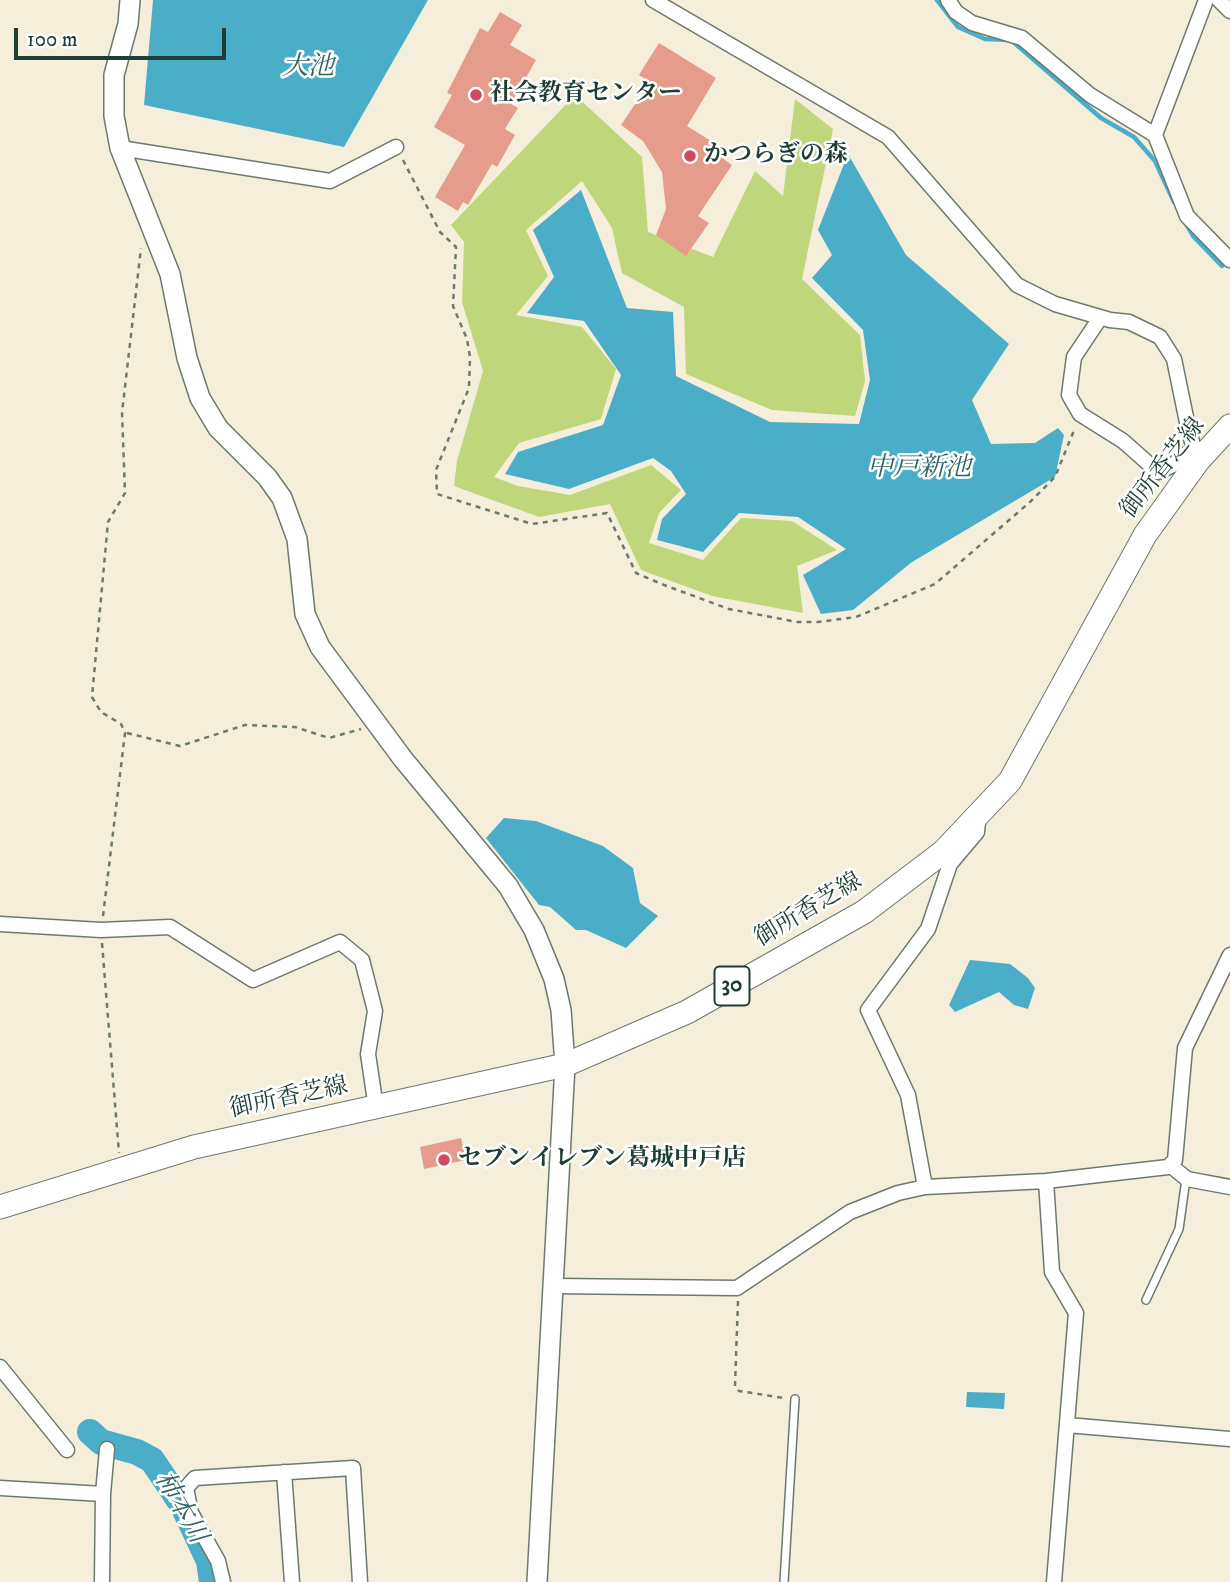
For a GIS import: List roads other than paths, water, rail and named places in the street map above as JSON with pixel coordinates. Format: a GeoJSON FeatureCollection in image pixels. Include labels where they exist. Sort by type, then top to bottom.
{"type":"FeatureCollection","features":[{"type":"Feature","properties":{"kind":"main road","name":"御所香芝線"},"geometry":{"type":"LineString","coordinates":[[0,1207],[120,1168],[234,1137],[565,1065],[687,1012],[864,912],[942,864],[978,815],[1010,781],[1145,535],[1198,461],[1228,432]]}},
{"type":"Feature","properties":{"kind":"street"},"geometry":{"type":"LineString","coordinates":[[130,0],[114,75],[114,116],[120,148],[170,274],[187,358],[200,398],[218,428],[267,477],[282,498],[298,539],[301,597],[310,630],[377,725],[523,907],[554,979],[561,1010],[565,1065],[537,1582]]}},
{"type":"Feature","properties":{"kind":"street"},"geometry":{"type":"LineString","coordinates":[[653,0],[888,137],[1017,285],[1055,304],[1100,318],[1129,322],[1160,337],[1174,359],[1189,432],[1198,461]]}},
{"type":"Feature","properties":{"kind":"street"},"geometry":{"type":"LineString","coordinates":[[948,0],[956,12],[972,23],[1022,38],[1090,95],[1155,135],[1188,216],[1230,260]]}},
{"type":"Feature","properties":{"kind":"street"},"geometry":{"type":"LineString","coordinates":[[1155,135],[1206,0]]}},
{"type":"Feature","properties":{"kind":"street"},"geometry":{"type":"LineString","coordinates":[[1219,0],[1230,11]]}},
{"type":"Feature","properties":{"kind":"street"},"geometry":{"type":"LineString","coordinates":[[120,148],[330,181],[396,147]]}},
{"type":"Feature","properties":{"kind":"street"},"geometry":{"type":"LineString","coordinates":[[1100,318],[1074,357],[1069,395],[1080,414],[1123,441],[1157,472],[1173,466],[1184,455],[1198,461]]}},
{"type":"Feature","properties":{"kind":"street"},"geometry":{"type":"LineString","coordinates":[[925,1187],[908,1095],[868,1010],[928,929],[942,864]]}},
{"type":"Feature","properties":{"kind":"street"},"geometry":{"type":"LineString","coordinates":[[0,924],[101,930],[170,927],[253,980],[340,942],[362,960],[375,1012],[369,1054],[376,1108]]}},
{"type":"Feature","properties":{"kind":"street"},"geometry":{"type":"LineString","coordinates":[[554,1286],[738,1287],[850,1212],[898,1193],[925,1187],[1046,1181],[1159,1170],[1170,1165],[1175,1160],[1185,1048],[1230,955]]}},
{"type":"Feature","properties":{"kind":"street"},"geometry":{"type":"LineString","coordinates":[[1170,1165],[1186,1178],[1230,1188]]}},
{"type":"Feature","properties":{"kind":"street"},"geometry":{"type":"LineString","coordinates":[[1046,1181],[1052,1272],[1076,1313],[1054,1582]]}},
{"type":"Feature","properties":{"kind":"street"},"geometry":{"type":"LineString","coordinates":[[1,1371],[66,1450]]}},
{"type":"Feature","properties":{"kind":"street"},"geometry":{"type":"LineString","coordinates":[[1067,1425],[1230,1439]]}},
{"type":"Feature","properties":{"kind":"street"},"geometry":{"type":"LineString","coordinates":[[102,1582],[103,1494],[107,1448]]}},
{"type":"Feature","properties":{"kind":"street"},"geometry":{"type":"LineString","coordinates":[[223,1582],[218,1561],[191,1513],[186,1488],[195,1478],[353,1468],[360,1582]]}},
{"type":"Feature","properties":{"kind":"street"},"geometry":{"type":"LineString","coordinates":[[284,1472],[292,1582]]}},
{"type":"Feature","properties":{"kind":"street"},"geometry":{"type":"LineString","coordinates":[[0,1488],[103,1494]]}},
{"type":"Feature","properties":{"kind":"lane"},"geometry":{"type":"LineString","coordinates":[[1146,1300],[1179,1229],[1186,1178]]}},
{"type":"Feature","properties":{"kind":"lane"},"geometry":{"type":"LineString","coordinates":[[784,1582],[795,1399]]}},
{"type":"Feature","properties":{"kind":"water","name":"大池"},"geometry":{"type":"Polygon","coordinates":[[[153,0],[428,0],[344,147],[144,105],[153,0]]]}},
{"type":"Feature","properties":{"kind":"water","name":"中戸新池"},"geometry":{"type":"Polygon","coordinates":[[[848,154],[906,255],[1009,344],[972,400],[991,444],[1035,443],[1058,428],[1064,435],[1055,477],[912,562],[853,610],[821,614],[803,575],[846,549],[798,517],[739,513],[703,552],[657,540],[662,519],[686,494],[671,471],[653,458],[569,489],[505,474],[518,452],[603,425],[621,375],[584,321],[527,313],[554,277],[533,230],[581,190],[627,308],[673,312],[676,376],[770,422],[859,424],[870,380],[863,330],[812,278],[832,255],[818,230],[848,154]]]}},
{"type":"Feature","properties":{"kind":"water"},"geometry":{"type":"Polygon","coordinates":[[[504,818],[536,821],[603,846],[633,868],[640,903],[658,916],[626,948],[586,930],[576,930],[550,907],[539,905],[486,838],[504,818]]]}},
{"type":"Feature","properties":{"kind":"water"},"geometry":{"type":"Polygon","coordinates":[[[970,960],[1010,964],[1028,978],[1035,988],[1028,1009],[1014,1005],[999,992],[955,1012],[949,1005],[970,960]]]}},
{"type":"Feature","properties":{"kind":"water"},"geometry":{"type":"Polygon","coordinates":[[[967,1392],[1005,1393],[1004,1409],[966,1407],[967,1392]]]}},
{"type":"Feature","properties":{"kind":"waterway"},"geometry":{"type":"LineString","coordinates":[[937,0],[958,27],[985,39],[1011,40],[1101,118],[1134,137],[1155,161],[1174,202]]}},
{"type":"Feature","properties":{"kind":"waterway"},"geometry":{"type":"LineString","coordinates":[[1185,222],[1193,236],[1222,266]]}},
{"type":"Feature","properties":{"kind":"waterway","name":"柿本川"},"geometry":{"type":"LineString","coordinates":[[90,1432],[101,1442],[137,1452],[152,1460],[183,1506],[209,1561],[212,1582]]}},
{"type":"Feature","properties":{"kind":"place","name":"社会教育センター"},"geometry":{"type":"Point","coordinates":[476,95]}},
{"type":"Feature","properties":{"kind":"place","name":"かつらぎの森"},"geometry":{"type":"Point","coordinates":[690,156]}},
{"type":"Feature","properties":{"kind":"place","name":"セブンイレブン葛城中戸店"},"geometry":{"type":"Point","coordinates":[444,1160]}}]}
